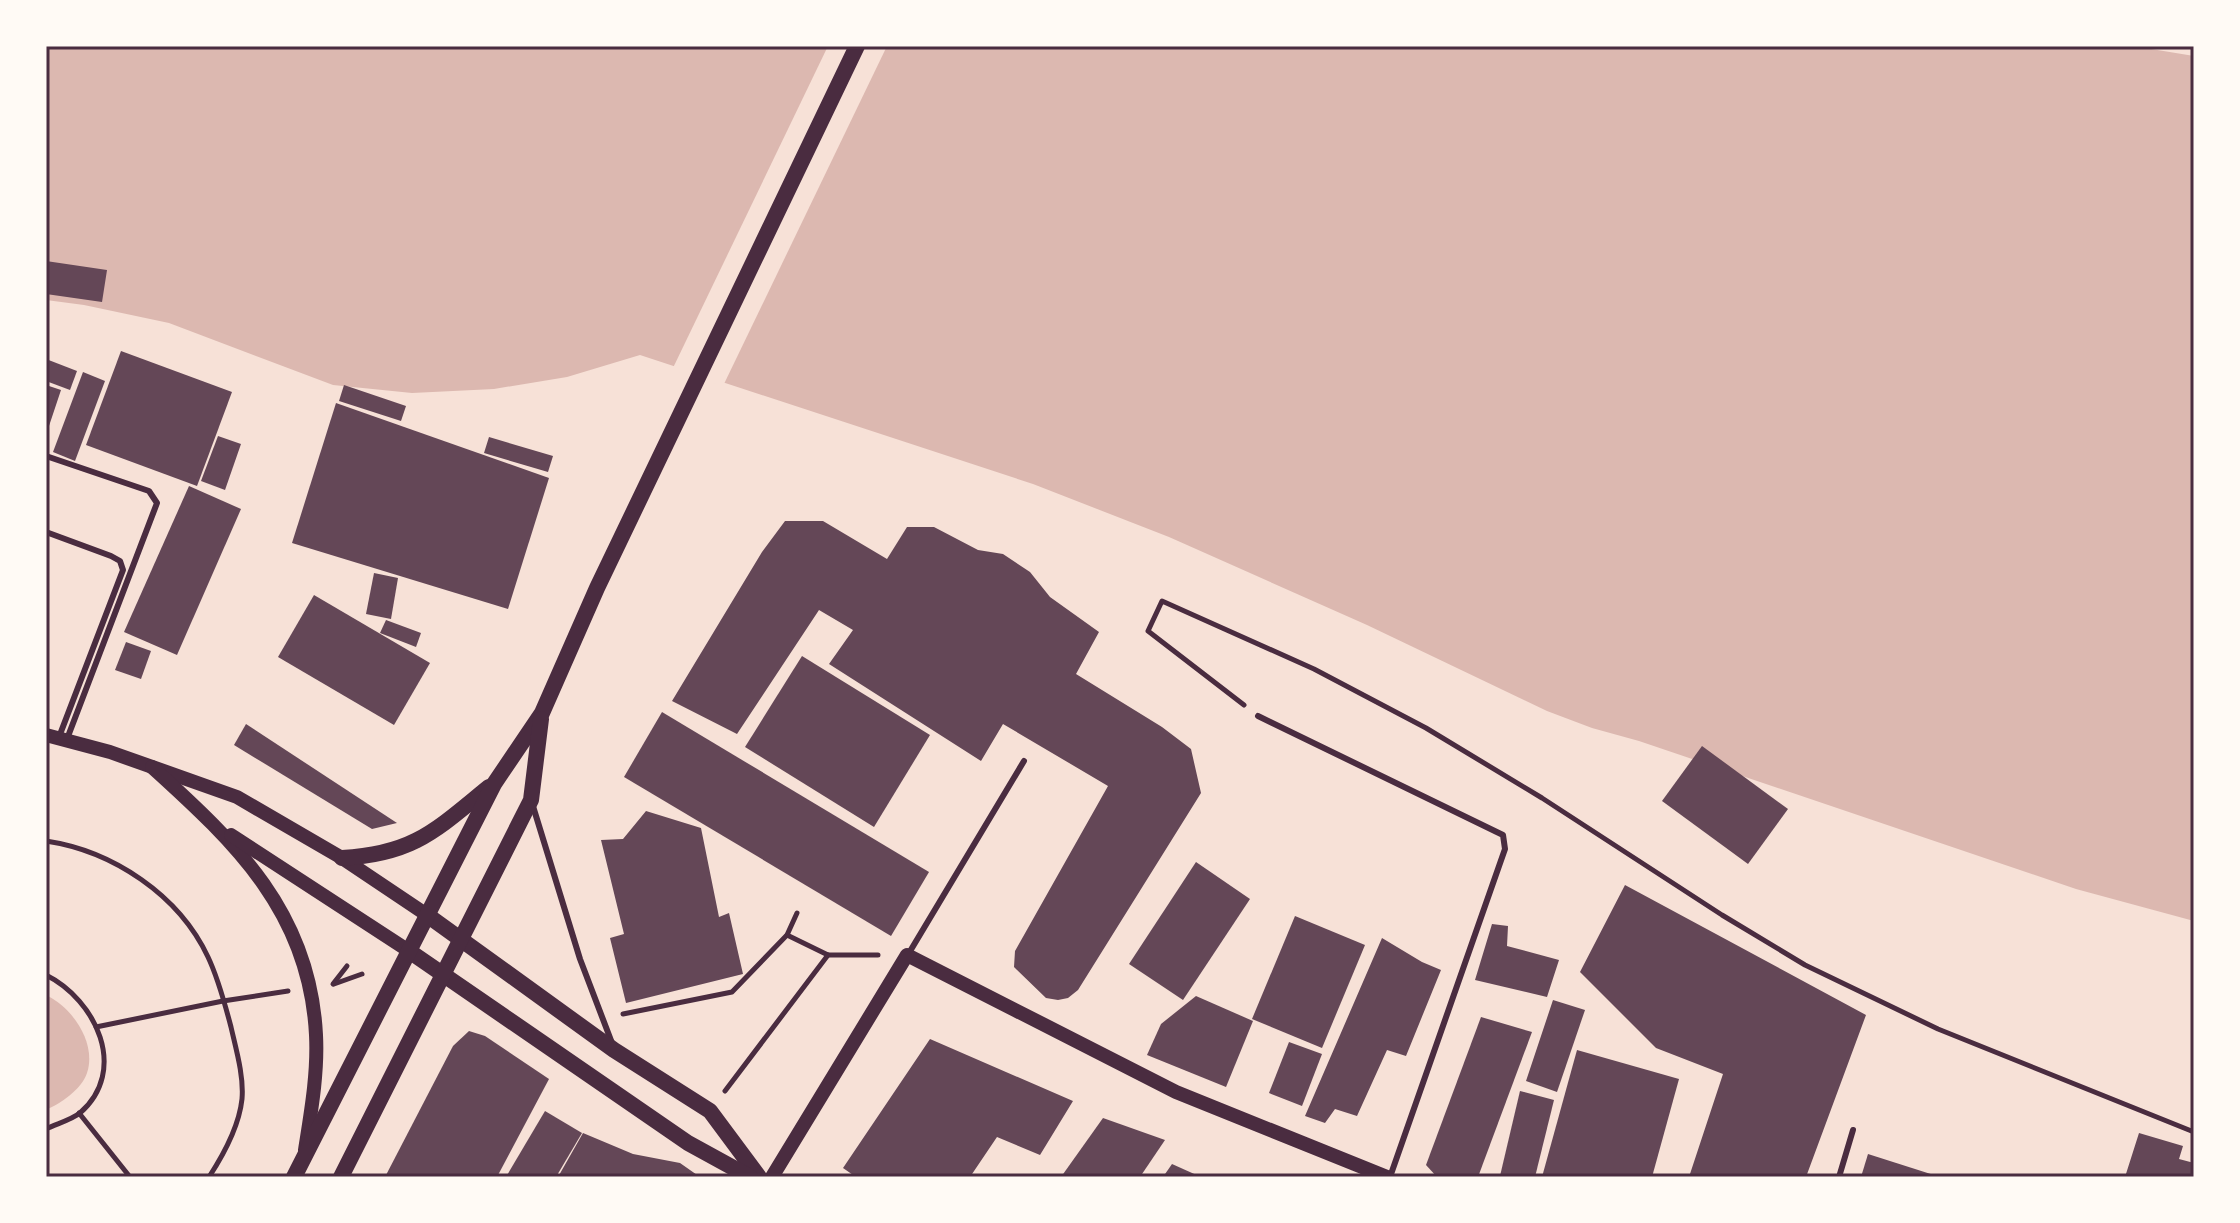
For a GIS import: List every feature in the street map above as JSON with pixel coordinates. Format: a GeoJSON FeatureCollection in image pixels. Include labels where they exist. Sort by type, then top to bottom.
{"type":"FeatureCollection","features":[{"type":"Feature","properties":{"kind":"main road"},"geometry":{"type":"LineString","coordinates":[[294,1177],[494,784],[542,713],[597,588],[857,46]]}},
{"type":"Feature","properties":{"kind":"main road"},"geometry":{"type":"LineString","coordinates":[[341,1177],[531,800],[542,713]]}},
{"type":"Feature","properties":{"kind":"main road"},"geometry":{"type":"LineString","coordinates":[[342,858],[395,851],[432,833],[494,784]]}},
{"type":"Feature","properties":{"kind":"main road"},"geometry":{"type":"LineString","coordinates":[[427,915],[614,1050],[710,1111],[759,1177]]}},
{"type":"Feature","properties":{"kind":"main road"},"geometry":{"type":"LineString","coordinates":[[409,951],[688,1143],[750,1177]]}},
{"type":"Feature","properties":{"kind":"street"},"geometry":{"type":"LineString","coordinates":[[57,737],[237,797],[342,858],[427,915]]}},
{"type":"Feature","properties":{"kind":"street"},"geometry":{"type":"LineString","coordinates":[[152,767],[217,826],[265,885],[286,919],[302,956],[311,987],[316,1051],[303,1158]]}},
{"type":"Feature","properties":{"kind":"street"},"geometry":{"type":"LineString","coordinates":[[217,826],[409,951]]}},
{"type":"Feature","properties":{"kind":"street"},"geometry":{"type":"LineString","coordinates":[[772,1177],[907,955],[1176,1092],[1388,1177]]}},
{"type":"Feature","properties":{"kind":"lane"},"geometry":{"type":"LineString","coordinates":[[46,456],[149,491],[157,503],[57,737]]}},
{"type":"Feature","properties":{"kind":"lane"},"geometry":{"type":"LineString","coordinates":[[46,532],[111,556],[120,561],[123,570],[57,737]]}},
{"type":"Feature","properties":{"kind":"lane"},"geometry":{"type":"LineString","coordinates":[[1258,716],[1503,835],[1505,849],[1388,1177]]}},
{"type":"Feature","properties":{"kind":"lane"},"geometry":{"type":"LineString","coordinates":[[907,955],[1024,761]]}},
{"type":"Feature","properties":{"kind":"lane"},"geometry":{"type":"LineString","coordinates":[[531,800],[580,959],[614,1050]]}},
{"type":"Feature","properties":{"kind":"lane"},"geometry":{"type":"LineString","coordinates":[[1839,1177],[1853,1130]]}},
{"type":"Feature","properties":{"kind":"path"},"geometry":{"type":"LineString","coordinates":[[1258,716],[1148,631],[1162,601],[1314,669],[1426,728],[1805,965],[1938,1029],[2194,1132]]}},
{"type":"Feature","properties":{"kind":"path"},"geometry":{"type":"LineString","coordinates":[[46,841],[60,843],[120,865],[172,903],[208,956],[238,1055],[242,1099],[226,1151],[209,1177]]}},
{"type":"Feature","properties":{"kind":"path"},"geometry":{"type":"LineString","coordinates":[[602,1018],[732,992],[787,935],[797,913]]}},
{"type":"Feature","properties":{"kind":"path"},"geometry":{"type":"LineString","coordinates":[[787,935],[828,955],[907,955]]}},
{"type":"Feature","properties":{"kind":"path"},"geometry":{"type":"LineString","coordinates":[[710,1111],[828,955]]}},
{"type":"Feature","properties":{"kind":"path"},"geometry":{"type":"LineString","coordinates":[[333,984],[347,966]]}},
{"type":"Feature","properties":{"kind":"path"},"geometry":{"type":"LineString","coordinates":[[96,1027],[223,1001],[333,984],[362,974]]}},
{"type":"Feature","properties":{"kind":"path"},"geometry":{"type":"LineString","coordinates":[[46,975],[71,991],[93,1019],[106,1055],[100,1087],[79,1113],[46,1129]]}},
{"type":"Feature","properties":{"kind":"path"},"geometry":{"type":"LineString","coordinates":[[79,1113],[130,1177]]}},
{"type":"Feature","properties":{"kind":"shaded area"},"geometry":{"type":"Polygon","coordinates":[[[46,46],[2133,46],[2194,56],[2194,921],[2076,889],[1639,741],[1592,728],[1547,711],[1367,625],[1169,537],[1033,484],[640,355],[567,377],[494,389],[412,393],[333,385],[169,323],[46,300],[46,46]]]}},
{"type":"Feature","properties":{"kind":"shaded area"},"geometry":{"type":"Polygon","coordinates":[[[46,995],[65,1008],[80,1027],[89,1062],[80,1085],[64,1100],[46,1110],[46,995]]]}},
{"type":"Feature","properties":{"kind":"pier"},"geometry":{"type":"Polygon","coordinates":[[[828,46],[887,46],[723,386],[672,370],[828,46]]]}},
{"type":"Feature","properties":{"kind":"building"},"geometry":{"type":"Polygon","coordinates":[[[46,261],[107,270],[102,302],[46,294],[46,261]]]}},
{"type":"Feature","properties":{"kind":"building"},"geometry":{"type":"Polygon","coordinates":[[[121,351],[232,392],[197,486],[86,445],[121,351]]]}},
{"type":"Feature","properties":{"kind":"building"},"geometry":{"type":"Polygon","coordinates":[[[46,359],[77,371],[70,390],[46,381],[46,359]]]}},
{"type":"Feature","properties":{"kind":"building"},"geometry":{"type":"Polygon","coordinates":[[[83,372],[105,381],[75,461],[53,452],[83,372]]]}},
{"type":"Feature","properties":{"kind":"building"},"geometry":{"type":"Polygon","coordinates":[[[46,385],[61,390],[47,432],[46,432],[46,385]]]}},
{"type":"Feature","properties":{"kind":"building"},"geometry":{"type":"Polygon","coordinates":[[[344,385],[406,406],[401,421],[339,401],[344,385]]]}},
{"type":"Feature","properties":{"kind":"building"},"geometry":{"type":"Polygon","coordinates":[[[336,403],[549,478],[508,609],[292,543],[336,403]]]}},
{"type":"Feature","properties":{"kind":"building"},"geometry":{"type":"Polygon","coordinates":[[[218,436],[241,444],[225,490],[201,481],[218,436]]]}},
{"type":"Feature","properties":{"kind":"building"},"geometry":{"type":"Polygon","coordinates":[[[489,437],[553,456],[548,472],[484,453],[489,437]]]}},
{"type":"Feature","properties":{"kind":"building"},"geometry":{"type":"Polygon","coordinates":[[[189,486],[241,509],[177,655],[124,632],[189,486]]]}},
{"type":"Feature","properties":{"kind":"building"},"geometry":{"type":"Polygon","coordinates":[[[785,521],[823,521],[887,559],[907,527],[934,527],[978,550],[1003,554],[1030,572],[1050,597],[1099,632],[1076,674],[1162,727],[1191,749],[1201,793],[1078,990],[1068,998],[1046,998],[1014,967],[1015,951],[1108,786],[1003,724],[981,761],[829,664],[853,630],[819,610],[737,734],[672,701],[762,552],[785,521]]]}},
{"type":"Feature","properties":{"kind":"building"},"geometry":{"type":"Polygon","coordinates":[[[374,573],[398,578],[391,619],[366,614],[374,573]]]}},
{"type":"Feature","properties":{"kind":"building"},"geometry":{"type":"Polygon","coordinates":[[[314,595],[430,663],[394,725],[278,657],[314,595]]]}},
{"type":"Feature","properties":{"kind":"building"},"geometry":{"type":"Polygon","coordinates":[[[386,620],[421,633],[416,647],[380,633],[386,620]]]}},
{"type":"Feature","properties":{"kind":"building"},"geometry":{"type":"Polygon","coordinates":[[[126,642],[151,651],[141,679],[115,670],[126,642]]]}},
{"type":"Feature","properties":{"kind":"building"},"geometry":{"type":"Polygon","coordinates":[[[802,656],[930,735],[874,827],[745,747],[802,656]]]}},
{"type":"Feature","properties":{"kind":"building"},"geometry":{"type":"Polygon","coordinates":[[[662,712],[929,872],[891,936],[624,777],[662,712]]]}},
{"type":"Feature","properties":{"kind":"building"},"geometry":{"type":"Polygon","coordinates":[[[246,724],[397,823],[372,829],[234,745],[246,724]]]}},
{"type":"Feature","properties":{"kind":"building"},"geometry":{"type":"Polygon","coordinates":[[[1702,746],[1788,809],[1748,864],[1662,801],[1702,746]]]}},
{"type":"Feature","properties":{"kind":"building"},"geometry":{"type":"Polygon","coordinates":[[[646,811],[701,828],[719,917],[729,913],[743,974],[626,1003],[610,938],[624,934],[601,840],[623,839],[646,811]]]}},
{"type":"Feature","properties":{"kind":"building"},"geometry":{"type":"Polygon","coordinates":[[[1196,862],[1250,899],[1183,1000],[1129,964],[1196,862]]]}},
{"type":"Feature","properties":{"kind":"building"},"geometry":{"type":"Polygon","coordinates":[[[1625,885],[1866,1015],[1806,1177],[1689,1177],[1723,1074],[1656,1048],[1580,972],[1625,885]]]}},
{"type":"Feature","properties":{"kind":"building"},"geometry":{"type":"Polygon","coordinates":[[[1295,916],[1365,945],[1322,1048],[1252,1019],[1295,916]]]}},
{"type":"Feature","properties":{"kind":"building"},"geometry":{"type":"Polygon","coordinates":[[[1492,924],[1508,926],[1507,946],[1559,960],[1547,997],[1475,980],[1492,924]]]}},
{"type":"Feature","properties":{"kind":"building"},"geometry":{"type":"Polygon","coordinates":[[[1382,938],[1441,970],[1406,1056],[1387,1050],[1357,1116],[1335,1109],[1325,1123],[1305,1116],[1382,938]]]}},
{"type":"Feature","properties":{"kind":"building"},"geometry":{"type":"Polygon","coordinates":[[[1196,996],[1253,1021],[1226,1087],[1147,1055],[1161,1024],[1196,996]]]}},
{"type":"Feature","properties":{"kind":"building"},"geometry":{"type":"Polygon","coordinates":[[[1553,1000],[1585,1010],[1557,1092],[1526,1081],[1553,1000]]]}},
{"type":"Feature","properties":{"kind":"building"},"geometry":{"type":"Polygon","coordinates":[[[1481,1017],[1532,1032],[1478,1177],[1437,1177],[1426,1165],[1481,1017]]]}},
{"type":"Feature","properties":{"kind":"building"},"geometry":{"type":"Polygon","coordinates":[[[469,1031],[485,1036],[549,1079],[497,1177],[385,1177],[453,1046],[469,1031]]]}},
{"type":"Feature","properties":{"kind":"building"},"geometry":{"type":"Polygon","coordinates":[[[930,1039],[1073,1101],[1040,1155],[997,1137],[970,1177],[856,1177],[843,1168],[930,1039]]]}},
{"type":"Feature","properties":{"kind":"building"},"geometry":{"type":"Polygon","coordinates":[[[1289,1042],[1322,1054],[1302,1106],[1269,1093],[1289,1042]]]}},
{"type":"Feature","properties":{"kind":"building"},"geometry":{"type":"Polygon","coordinates":[[[1577,1050],[1679,1079],[1652,1177],[1542,1177],[1577,1050]]]}},
{"type":"Feature","properties":{"kind":"building"},"geometry":{"type":"Polygon","coordinates":[[[1520,1091],[1554,1100],[1535,1177],[1504,1177],[1500,1176],[1520,1091]]]}},
{"type":"Feature","properties":{"kind":"building"},"geometry":{"type":"Polygon","coordinates":[[[545,1111],[582,1133],[556,1177],[506,1177],[545,1111]]]}},
{"type":"Feature","properties":{"kind":"building"},"geometry":{"type":"Polygon","coordinates":[[[1103,1118],[1165,1140],[1140,1177],[1061,1177],[1103,1118]]]}},
{"type":"Feature","properties":{"kind":"building"},"geometry":{"type":"Polygon","coordinates":[[[583,1133],[633,1154],[680,1163],[700,1177],[558,1177],[583,1133]]]}},
{"type":"Feature","properties":{"kind":"building"},"geometry":{"type":"Polygon","coordinates":[[[2139,1133],[2183,1146],[2179,1159],[2194,1163],[2194,1177],[2125,1177],[2139,1133]]]}},
{"type":"Feature","properties":{"kind":"building"},"geometry":{"type":"Polygon","coordinates":[[[1868,1154],[1937,1176],[1937,1177],[1861,1177],[1868,1154]]]}},
{"type":"Feature","properties":{"kind":"building"},"geometry":{"type":"Polygon","coordinates":[[[1172,1164],[1201,1177],[1163,1177],[1172,1164]]]}}]}
